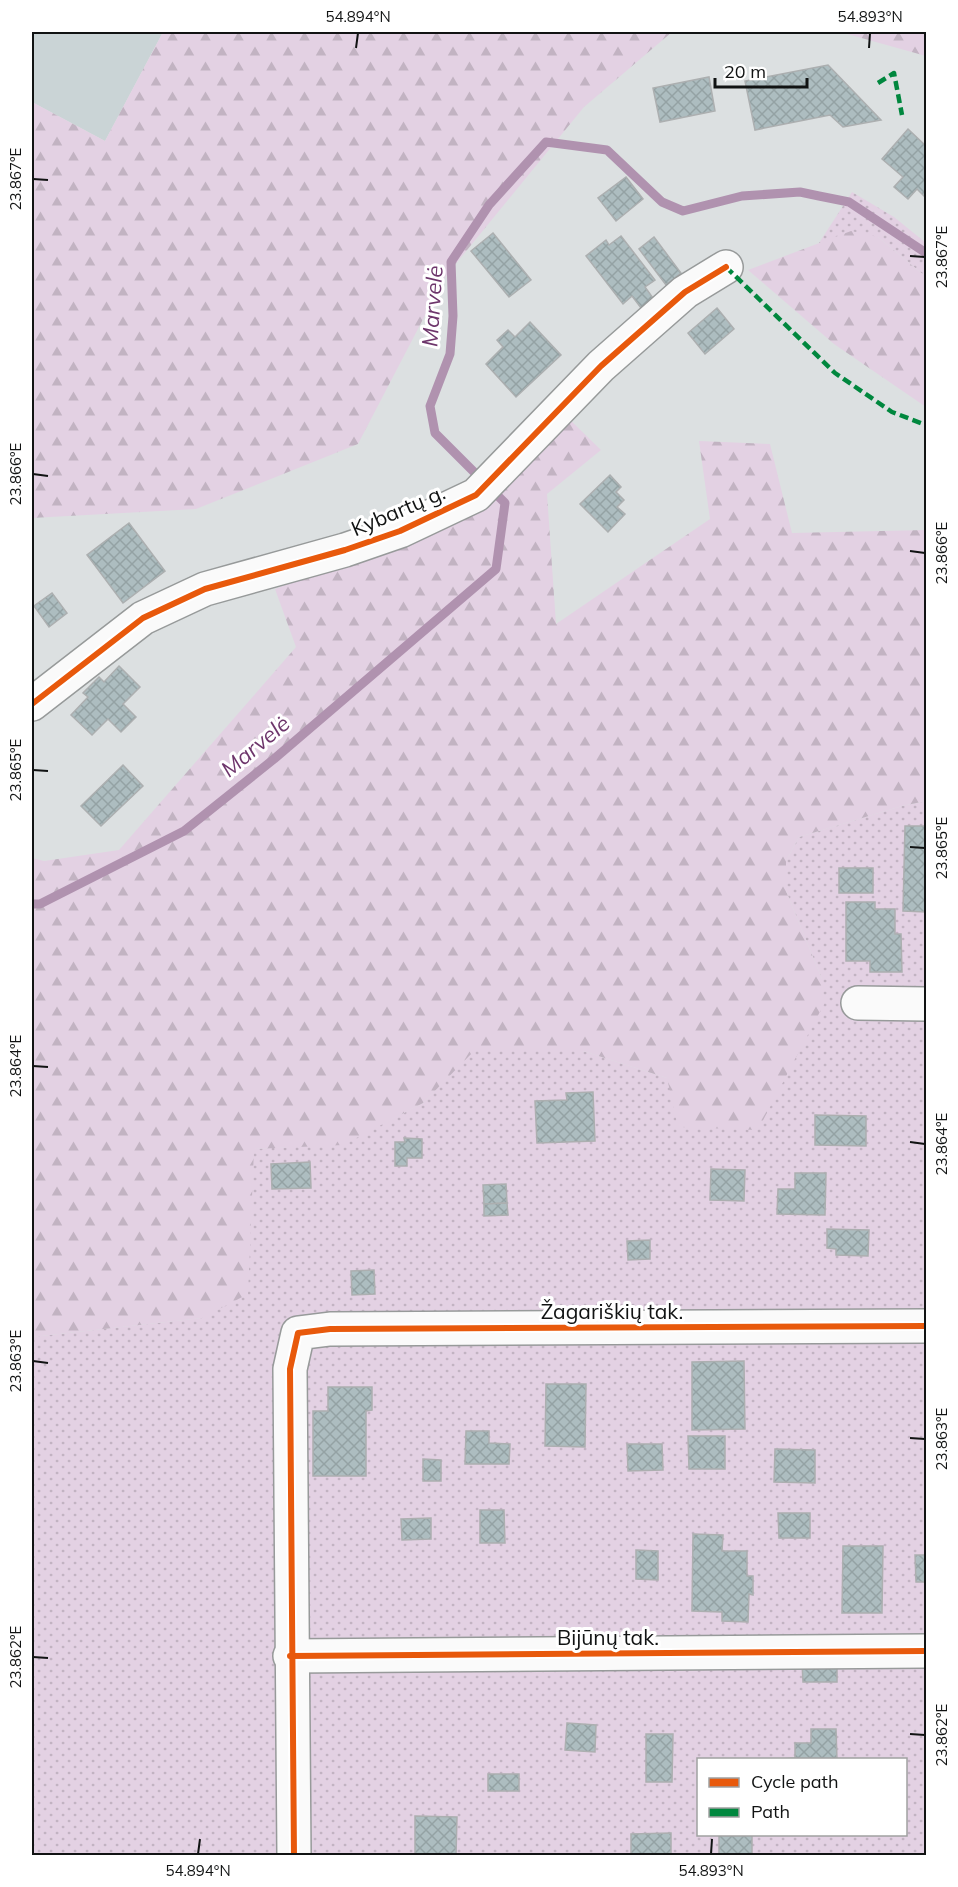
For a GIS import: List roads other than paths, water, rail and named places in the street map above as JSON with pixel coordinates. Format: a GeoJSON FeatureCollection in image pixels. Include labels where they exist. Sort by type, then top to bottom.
{"type":"FeatureCollection","features":[{"type":"Feature","properties":{"kind":"street","name":"Kybartų g."},"geometry":{"type":"LineString","coordinates":[[32,704],[143,618],[205,590],[345,550],[400,531],[486,485],[601,366],[685,292],[726,267]]}},
{"type":"Feature","properties":{"kind":"street"},"geometry":{"type":"LineString","coordinates":[[858,1003],[927,1004]]}},
{"type":"Feature","properties":{"kind":"street","name":"Žagariškių tak."},"geometry":{"type":"LineString","coordinates":[[290,1656],[290,1369],[298,1333],[330,1329],[927,1326]]}},
{"type":"Feature","properties":{"kind":"street","name":"Bijūnų tak."},"geometry":{"type":"LineString","coordinates":[[290,1656],[927,1651]]}},
{"type":"Feature","properties":{"kind":"street"},"geometry":{"type":"LineString","coordinates":[[290,1656],[294,1856]]}},
{"type":"Feature","properties":{"kind":"waterway","name":"Marvelė"},"geometry":{"type":"LineString","coordinates":[[32,904],[40,904],[184,831],[274,759],[496,569],[505,503],[435,433],[430,406],[450,354],[453,316],[451,262],[489,205],[546,142],[607,150],[662,202],[683,211],[742,196],[800,192],[849,202],[926,253]]}}]}
